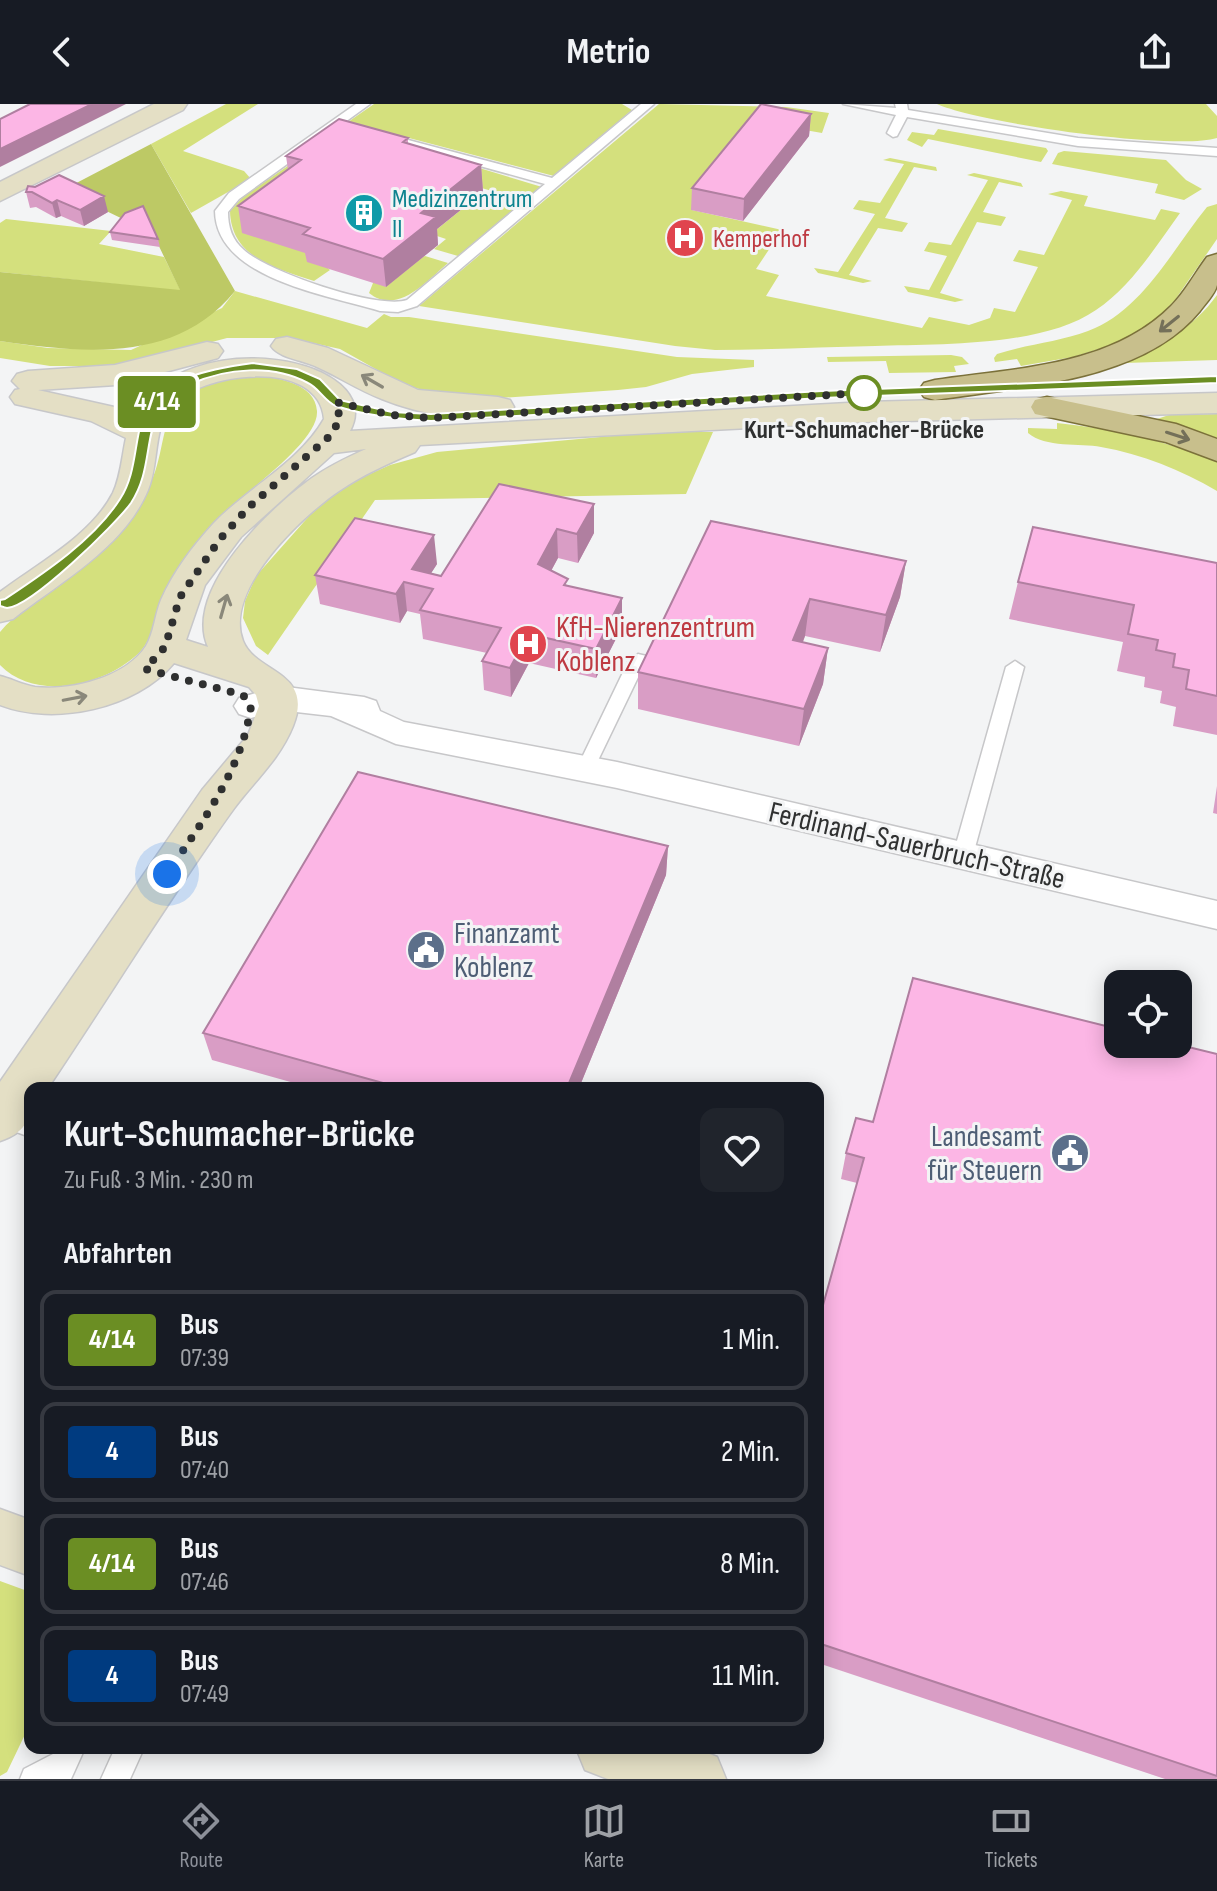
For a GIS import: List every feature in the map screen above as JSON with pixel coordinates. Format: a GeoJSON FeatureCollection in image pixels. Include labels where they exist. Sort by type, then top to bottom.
{"type":"FeatureCollection","features":[{"type":"Feature","properties":{"kind":"main road"},"geometry":{"type":"LineString","coordinates":[[0,193],[174,104]]}},
{"type":"Feature","properties":{"kind":"main road"},"geometry":{"type":"LineString","coordinates":[[935,390],[1080,366],[1122,352],[1162,330],[1179,316],[1217,263]]}},
{"type":"Feature","properties":{"kind":"main road"},"geometry":{"type":"LineString","coordinates":[[9,382],[116,375],[220,348],[261,345],[283,346],[325,356],[393,392],[427,402],[471,407],[570,401],[641,405]]}},
{"type":"Feature","properties":{"kind":"main road"},"geometry":{"type":"LineString","coordinates":[[0,689],[23,699],[63,700],[107,689],[155,658],[180,597],[220,539],[265,493],[323,444],[340,419],[336,402],[316,382],[293,372],[269,367],[222,370],[175,388],[131,394],[100,395],[9,382]]}},
{"type":"Feature","properties":{"kind":"main road"},"geometry":{"type":"LineString","coordinates":[[336,402],[392,415],[431,418],[935,390],[1217,380]]}},
{"type":"Feature","properties":{"kind":"main road"},"geometry":{"type":"LineString","coordinates":[[9,382],[102,414],[144,434]]}},
{"type":"Feature","properties":{"kind":"main road"},"geometry":{"type":"LineString","coordinates":[[2,605],[72,559],[111,520],[140,468],[144,434],[152,410],[175,388]]}},
{"type":"Feature","properties":{"kind":"main road"},"geometry":{"type":"LineString","coordinates":[[323,444],[364,438],[777,415],[1217,403]]}},
{"type":"Feature","properties":{"kind":"main road"},"geometry":{"type":"LineString","coordinates":[[1047,407],[1176,434],[1217,451]]}},
{"type":"Feature","properties":{"kind":"main road"},"geometry":{"type":"LineString","coordinates":[[37,1082],[217,801],[258,756],[277,714],[232,656],[220,624],[226,597],[240,574],[283,523],[322,487],[365,462],[427,435]]}},
{"type":"Feature","properties":{"kind":"main road"},"geometry":{"type":"LineString","coordinates":[[155,658],[243,695],[260,692]]}},
{"type":"Feature","properties":{"kind":"main road"},"geometry":{"type":"LineString","coordinates":[[11,1122],[24,1102]]}},
{"type":"Feature","properties":{"kind":"main road"},"geometry":{"type":"LineString","coordinates":[[0,1537],[24,1546]]}},
{"type":"Feature","properties":{"kind":"main road"},"geometry":{"type":"LineString","coordinates":[[624,1754],[695,1779]]}},
{"type":"Feature","properties":{"kind":"street","name":"Ferdinand-Sauerbruch-Straße"},"geometry":{"type":"LineString","coordinates":[[260,692],[338,706],[396,732],[597,769],[1217,915]]}},
{"type":"Feature","properties":{"kind":"lane"},"geometry":{"type":"LineString","coordinates":[[352,127],[364,104]]}},
{"type":"Feature","properties":{"kind":"lane"},"geometry":{"type":"LineString","coordinates":[[556,183],[352,127],[321,134],[234,196],[221,211],[222,227],[229,243],[260,269],[385,308],[398,308],[412,303],[556,183],[648,104]]}},
{"type":"Feature","properties":{"kind":"lane"},"geometry":{"type":"LineString","coordinates":[[849,104],[902,108],[1060,139],[1180,152],[1217,152]]}},
{"type":"Feature","properties":{"kind":"lane"},"geometry":{"type":"LineString","coordinates":[[893,133],[902,108]]}},
{"type":"Feature","properties":{"kind":"lane"},"geometry":{"type":"LineString","coordinates":[[306,130],[321,134]]}},
{"type":"Feature","properties":{"kind":"lane"},"geometry":{"type":"LineString","coordinates":[[248,169],[265,174]]}},
{"type":"Feature","properties":{"kind":"lane"},"geometry":{"type":"LineString","coordinates":[[597,769],[638,660],[658,664]]}},
{"type":"Feature","properties":{"kind":"lane"},"geometry":{"type":"LineString","coordinates":[[963,855],[1015,667]]}},
{"type":"Feature","properties":{"kind":"lane"},"geometry":{"type":"LineString","coordinates":[[115,1779],[127,1754]]}},
{"type":"Feature","properties":{"kind":"lane"},"geometry":{"type":"LineString","coordinates":[[34,1779],[63,1764]]}},
{"type":"Feature","properties":{"kind":"green space"},"geometry":{"type":"Polygon","coordinates":[[[226,104],[258,104],[183,151],[244,171],[251,179],[191,213],[151,144],[226,104]]]}},
{"type":"Feature","properties":{"kind":"green space"},"geometry":{"type":"Polygon","coordinates":[[[374,104],[622,104],[632,110],[554,176],[348,122],[374,104]]]}},
{"type":"Feature","properties":{"kind":"green space"},"geometry":{"type":"Polygon","coordinates":[[[659,104],[786,107],[829,113],[822,133],[782,126],[692,210],[782,230],[756,269],[779,275],[766,296],[922,328],[929,317],[969,325],[990,318],[994,308],[1015,312],[1038,267],[1013,261],[1019,250],[1044,255],[1072,200],[1048,194],[1061,191],[1088,196],[1084,206],[1155,220],[1161,209],[1180,213],[1132,278],[1096,310],[1048,331],[989,341],[715,350],[419,306],[659,104]]]}},
{"type":"Feature","properties":{"kind":"green space"},"geometry":{"type":"Polygon","coordinates":[[[937,104],[1206,104],[1217,116],[1217,138],[1161,141],[1077,133],[992,119],[937,104]]]}},
{"type":"Feature","properties":{"kind":"green space"},"geometry":{"type":"Polygon","coordinates":[[[938,129],[1046,148],[1048,151],[1041,162],[928,139],[922,147],[907,140],[912,132],[934,135],[938,129]]]}},
{"type":"Feature","properties":{"kind":"green space"},"geometry":{"type":"Polygon","coordinates":[[[151,144],[235,291],[211,315],[185,331],[157,342],[95,350],[0,341],[0,272],[180,290],[144,215],[129,222],[63,190],[151,144]]]}},
{"type":"Feature","properties":{"kind":"green space"},"geometry":{"type":"Polygon","coordinates":[[[1058,153],[1166,160],[1186,180],[1202,189],[1184,200],[1155,193],[1158,184],[1052,164],[1058,153]]]}},
{"type":"Feature","properties":{"kind":"green space"},"geometry":{"type":"Polygon","coordinates":[[[890,158],[936,167],[937,171],[914,167],[885,218],[908,223],[902,232],[878,228],[849,275],[872,281],[863,283],[818,273],[814,268],[838,272],[875,214],[853,209],[859,200],[880,203],[904,164],[883,160],[890,158]]]}},
{"type":"Feature","properties":{"kind":"green space"},"geometry":{"type":"Polygon","coordinates":[[[295,161],[314,256],[330,270],[314,281],[258,259],[238,240],[232,227],[230,211],[244,196],[295,161]]]}},
{"type":"Feature","properties":{"kind":"green space"},"geometry":{"type":"Polygon","coordinates":[[[466,164],[542,187],[526,201],[447,178],[466,164]]]}},
{"type":"Feature","properties":{"kind":"green space"},"geometry":{"type":"Polygon","coordinates":[[[974,173],[1021,183],[1023,187],[999,182],[983,212],[1006,217],[1001,226],[977,222],[940,293],[964,300],[955,302],[908,292],[904,286],[929,290],[947,256],[924,251],[929,242],[951,245],[988,180],[967,175],[974,173]]]}},
{"type":"Feature","properties":{"kind":"green space"},"geometry":{"type":"Polygon","coordinates":[[[483,192],[522,204],[458,256],[434,249],[446,239],[431,234],[483,192]]]}},
{"type":"Feature","properties":{"kind":"green space"},"geometry":{"type":"Polygon","coordinates":[[[1217,204],[1217,239],[1175,300],[1152,324],[1118,343],[1073,357],[1021,366],[1017,359],[995,362],[997,354],[1077,335],[1107,322],[1155,278],[1207,207],[1217,204]]]}},
{"type":"Feature","properties":{"kind":"green space"},"geometry":{"type":"Polygon","coordinates":[[[6,219],[111,231],[99,244],[164,257],[181,291],[0,272],[0,223],[6,219]]]}},
{"type":"Feature","properties":{"kind":"green space"},"geometry":{"type":"Polygon","coordinates":[[[425,256],[448,263],[401,298],[390,301],[369,293],[373,283],[425,256]]]}},
{"type":"Feature","properties":{"kind":"green space"},"geometry":{"type":"Polygon","coordinates":[[[235,291],[367,328],[384,314],[677,357],[754,360],[754,367],[692,374],[646,387],[484,399],[434,393],[404,385],[340,349],[290,338],[227,338],[136,362],[107,366],[50,366],[0,358],[0,341],[48,348],[131,350],[222,308],[235,291]]]}},
{"type":"Feature","properties":{"kind":"green space"},"geometry":{"type":"Polygon","coordinates":[[[1217,295],[1217,360],[1125,363],[1186,327],[1217,295]]]}},
{"type":"Feature","properties":{"kind":"green space"},"geometry":{"type":"Polygon","coordinates":[[[827,357],[962,357],[969,364],[954,366],[956,372],[889,373],[886,361],[828,362],[827,357]]]}},
{"type":"Feature","properties":{"kind":"green space"},"geometry":{"type":"Polygon","coordinates":[[[253,376],[282,380],[302,387],[315,401],[317,411],[314,423],[294,451],[225,514],[191,555],[163,597],[151,634],[139,653],[108,674],[70,685],[32,683],[0,665],[0,632],[84,565],[108,541],[139,501],[153,477],[168,420],[179,402],[204,386],[253,376]]]}},
{"type":"Feature","properties":{"kind":"green space"},"geometry":{"type":"Polygon","coordinates":[[[1217,414],[1217,438],[1157,419],[1169,415],[1217,414]]]}},
{"type":"Feature","properties":{"kind":"green space"},"geometry":{"type":"Polygon","coordinates":[[[1057,423],[1138,436],[1217,462],[1217,491],[1146,458],[1101,447],[1053,443],[1028,433],[1028,428],[1057,429],[1057,423]]]}},
{"type":"Feature","properties":{"kind":"green space"},"geometry":{"type":"Polygon","coordinates":[[[655,432],[713,432],[686,494],[375,500],[268,655],[256,646],[243,618],[245,601],[256,576],[310,515],[345,485],[390,465],[437,452],[655,432]]]}},
{"type":"Feature","properties":{"kind":"green space"},"geometry":{"type":"Polygon","coordinates":[[[0,1581],[24,1590],[24,1737],[7,1772],[0,1776],[0,1581]]]}},
{"type":"Feature","properties":{"kind":"building"},"geometry":{"type":"Polygon","coordinates":[[[30,104],[92,104],[0,149],[0,119],[30,104]]]}},
{"type":"Feature","properties":{"kind":"building"},"geometry":{"type":"Polygon","coordinates":[[[761,104],[811,114],[744,199],[692,188],[761,104]]]}},
{"type":"Feature","properties":{"kind":"building","name":"Medizinzentrum II"},"geometry":{"type":"Polygon","coordinates":[[[339,119],[408,138],[403,142],[481,165],[421,213],[436,217],[383,259],[303,234],[310,228],[238,206],[301,160],[286,156],[339,119]]]}},
{"type":"Feature","properties":{"kind":"building"},"geometry":{"type":"Polygon","coordinates":[[[59,175],[104,196],[80,210],[26,192],[28,186],[35,187],[59,175]]]}},
{"type":"Feature","properties":{"kind":"building"},"geometry":{"type":"Polygon","coordinates":[[[143,206],[158,239],[110,232],[125,213],[143,206]]]}},
{"type":"Feature","properties":{"kind":"building"},"geometry":{"type":"Polygon","coordinates":[[[499,484],[594,504],[577,534],[557,529],[538,564],[568,579],[564,585],[622,598],[596,649],[528,634],[510,668],[482,661],[501,628],[420,610],[433,589],[404,582],[396,594],[315,575],[355,518],[434,535],[412,569],[441,576],[499,484]]]}},
{"type":"Feature","properties":{"kind":"building"},"geometry":{"type":"Polygon","coordinates":[[[711,521],[906,561],[886,615],[810,599],[793,640],[828,648],[804,709],[638,672],[711,521]]]}},
{"type":"Feature","properties":{"kind":"building"},"geometry":{"type":"Polygon","coordinates":[[[1033,527],[1217,563],[1217,696],[1186,689],[1189,670],[1173,667],[1175,654],[1156,650],[1158,640],[1128,634],[1134,605],[1018,582],[1033,527]]]}},
{"type":"Feature","properties":{"kind":"building"},"geometry":{"type":"Polygon","coordinates":[[[358,772],[668,846],[570,1082],[379,1082],[203,1033],[358,772]]]}},
{"type":"Feature","properties":{"kind":"building"},"geometry":{"type":"Polygon","coordinates":[[[913,978],[1104,1026],[1104,1058],[1192,1058],[1192,1048],[1217,1054],[1217,1776],[824,1645],[824,1301],[864,1158],[846,1153],[856,1118],[873,1122],[913,978]]]}},
{"type":"Feature","properties":{"kind":"bus line","name":"4/14"},"geometry":{"type":"LineString","coordinates":[[0,603],[7,604],[32,589],[92,542],[126,501],[140,468],[147,421],[158,402],[185,382],[222,370],[253,366],[293,372],[316,382],[336,402],[373,412],[431,418],[822,395],[1217,380]]}},
{"type":"Feature","properties":{"kind":"place","name":"Medizinzentrum II"},"geometry":{"type":"Point","coordinates":[364,213]}},
{"type":"Feature","properties":{"kind":"place","name":"Kemperhof"},"geometry":{"type":"Point","coordinates":[685,238]}},
{"type":"Feature","properties":{"kind":"place","name":"Kurt-Schumacher-Brücke"},"geometry":{"type":"Point","coordinates":[864,393]}},
{"type":"Feature","properties":{"kind":"place","name":"KfH-Nierenzentrum Koblenz"},"geometry":{"type":"Point","coordinates":[528,644]}},
{"type":"Feature","properties":{"kind":"place","name":"Finanzamt Koblenz"},"geometry":{"type":"Point","coordinates":[426,950]}},
{"type":"Feature","properties":{"kind":"place","name":"Landesamt für Steuern"},"geometry":{"type":"Point","coordinates":[1070,1153]}},
{"type":"Feature","properties":{"kind":"route"},"geometry":{"type":"LineString","coordinates":[[167,874],[217,801],[239,751],[251,706],[243,695],[145,669],[165,647],[180,597],[203,561],[235,521],[331,435],[340,419],[336,402],[373,412],[431,418],[864,393]]}}]}
